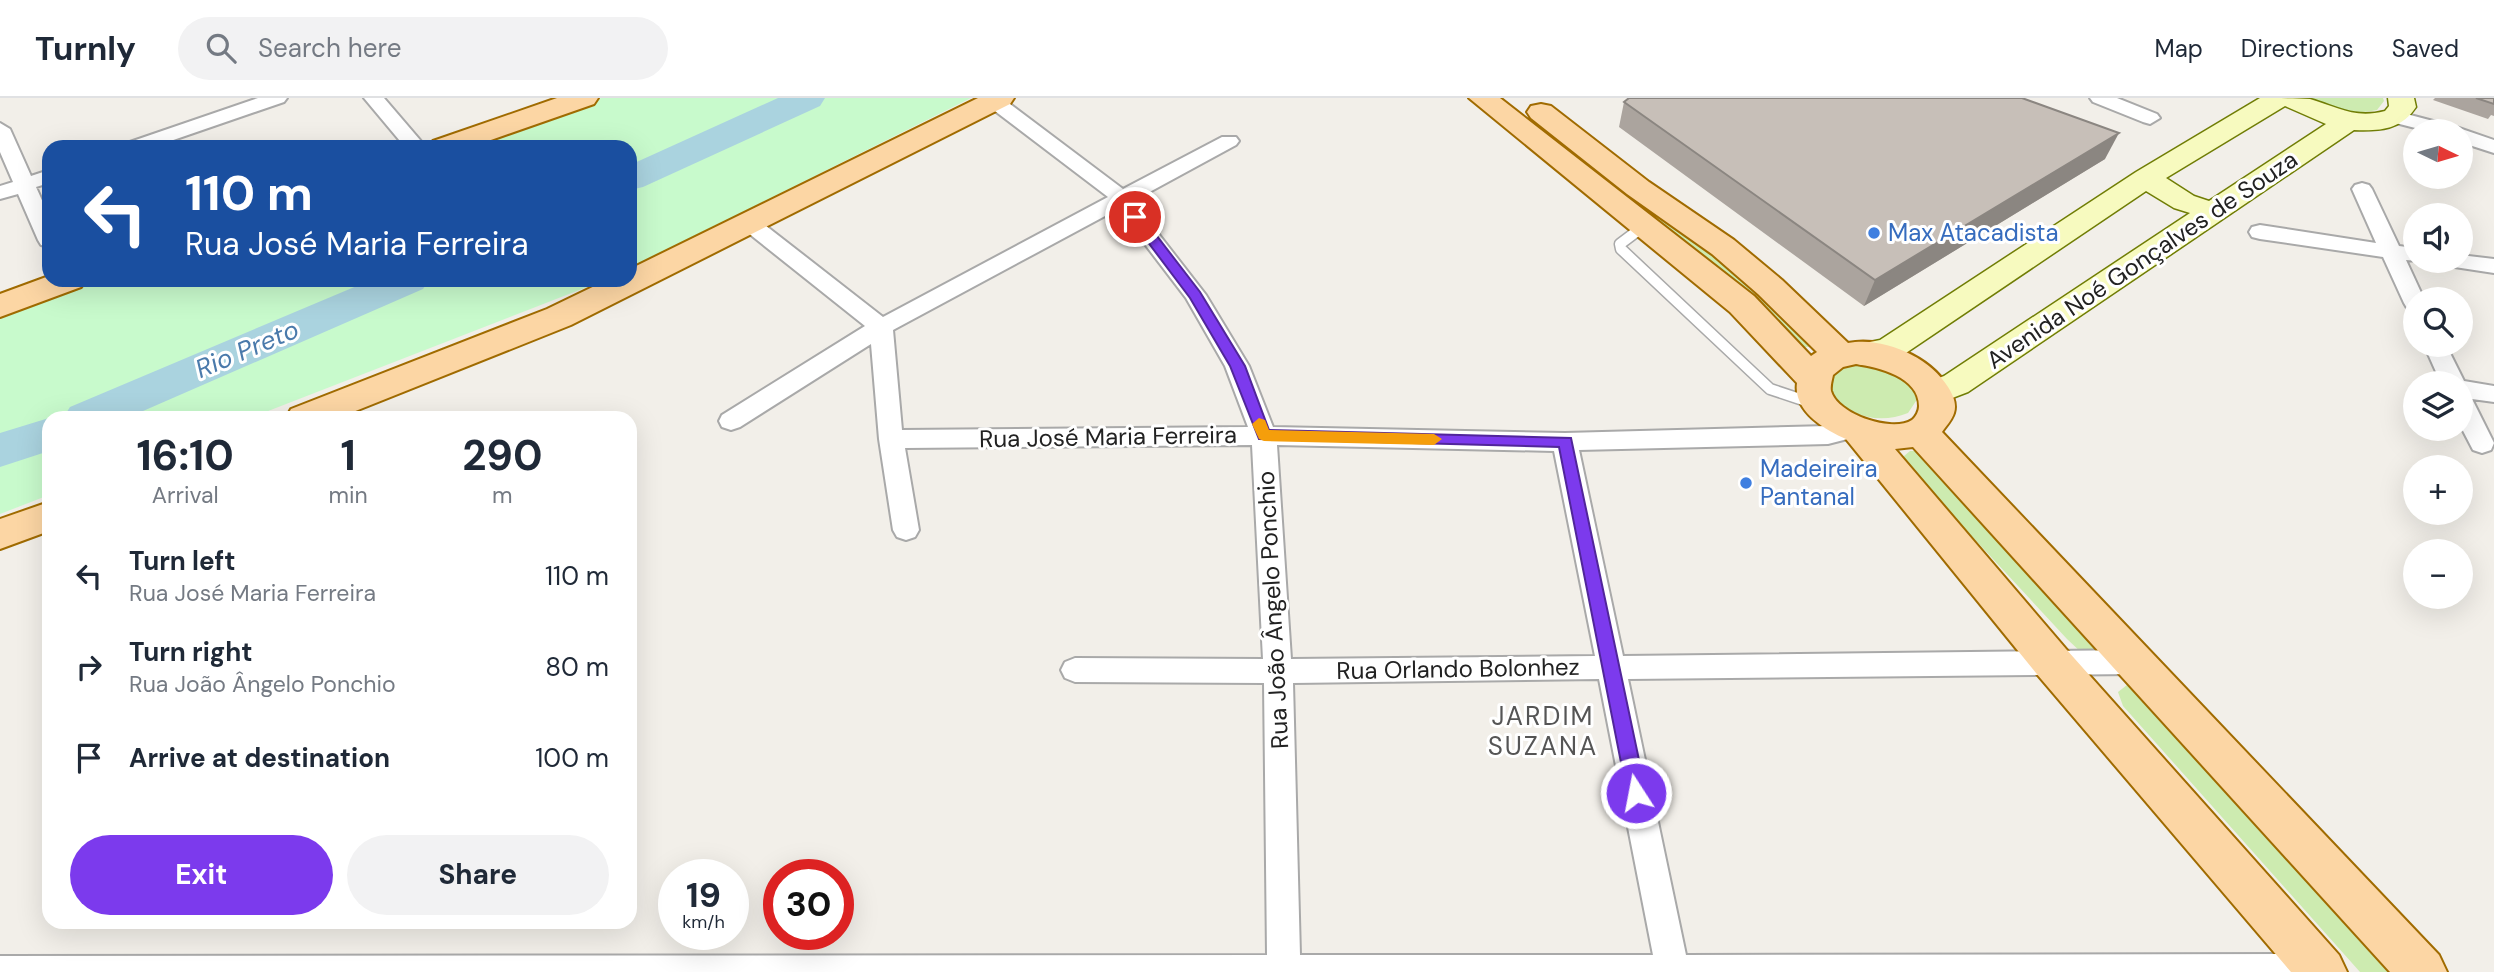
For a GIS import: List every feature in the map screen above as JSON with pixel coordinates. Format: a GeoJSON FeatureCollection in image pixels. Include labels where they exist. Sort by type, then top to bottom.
{"type":"FeatureCollection","features":[{"type":"Feature","properties":{"kind":"main road"},"geometry":{"type":"LineString","coordinates":[[463,140],[584,98]]}},
{"type":"Feature","properties":{"kind":"main road"},"geometry":{"type":"LineString","coordinates":[[1835,416],[1822,363],[1851,354],[1889,349],[2146,178],[2279,98]]}},
{"type":"Feature","properties":{"kind":"main road"},"geometry":{"type":"LineString","coordinates":[[2290,98],[2323,115],[2348,121],[2367,122],[2400,107]]}},
{"type":"Feature","properties":{"kind":"main road"},"geometry":{"type":"LineString","coordinates":[[637,278],[997,100]]}},
{"type":"Feature","properties":{"kind":"main road"},"geometry":{"type":"LineString","coordinates":[[1502,103],[1570,135],[1591,149],[1638,188],[1723,247],[1851,354],[1883,357],[1920,376],[1927,412],[2135,662],[2422,972]]}},
{"type":"Feature","properties":{"kind":"main road"},"geometry":{"type":"LineString","coordinates":[[1502,103],[1576,172],[1742,304],[1835,416],[2322,971]]}},
{"type":"Feature","properties":{"kind":"main road","name":"Avenida Noé Gonçalves de Souza"},"geometry":{"type":"LineString","coordinates":[[1927,412],[1956,384],[2348,121]]}},
{"type":"Feature","properties":{"kind":"main road"},"geometry":{"type":"LineString","coordinates":[[1576,172],[1616,189],[1638,188]]}},
{"type":"Feature","properties":{"kind":"main road"},"geometry":{"type":"LineString","coordinates":[[2146,178],[2185,202],[2212,211]]}},
{"type":"Feature","properties":{"kind":"main road"},"geometry":{"type":"LineString","coordinates":[[0,306],[50,287]]}},
{"type":"Feature","properties":{"kind":"main road"},"geometry":{"type":"LineString","coordinates":[[322,411],[559,317],[620,287]]}},
{"type":"Feature","properties":{"kind":"main road"},"geometry":{"type":"LineString","coordinates":[[1835,416],[1889,437],[1927,412]]}},
{"type":"Feature","properties":{"kind":"main road"},"geometry":{"type":"LineString","coordinates":[[0,534],[42,519]]}},
{"type":"Feature","properties":{"kind":"street"},"geometry":{"type":"LineString","coordinates":[[154,140],[277,98]]}},
{"type":"Feature","properties":{"kind":"street"},"geometry":{"type":"LineString","coordinates":[[374,98],[410,140]]}},
{"type":"Feature","properties":{"kind":"street"},"geometry":{"type":"LineString","coordinates":[[2100,98],[2150,118]]}},
{"type":"Feature","properties":{"kind":"street","name":"Rua João Ângelo Ponchio"},"geometry":{"type":"LineString","coordinates":[[997,100],[1120,197],[1195,295],[1237,366],[1264,436],[1279,671],[1284,971]]}},
{"type":"Feature","properties":{"kind":"street"},"geometry":{"type":"LineString","coordinates":[[2400,107],[2423,119]]}},
{"type":"Feature","properties":{"kind":"street"},"geometry":{"type":"LineString","coordinates":[[0,130],[42,225]]}},
{"type":"Feature","properties":{"kind":"street"},"geometry":{"type":"LineString","coordinates":[[2473,140],[2494,147]]}},
{"type":"Feature","properties":{"kind":"street"},"geometry":{"type":"LineString","coordinates":[[732,421],[881,327],[1229,141]]}},
{"type":"Feature","properties":{"kind":"street"},"geometry":{"type":"LineString","coordinates":[[0,193],[42,179]]}},
{"type":"Feature","properties":{"kind":"street"},"geometry":{"type":"LineString","coordinates":[[2362,189],[2408,287]]}},
{"type":"Feature","properties":{"kind":"street"},"geometry":{"type":"LineString","coordinates":[[749,223],[881,327],[891,439],[906,530]]}},
{"type":"Feature","properties":{"kind":"street"},"geometry":{"type":"LineString","coordinates":[[2260,232],[2403,253]]}},
{"type":"Feature","properties":{"kind":"street"},"geometry":{"type":"LineString","coordinates":[[2473,263],[2494,266]]}},
{"type":"Feature","properties":{"kind":"street"},"geometry":{"type":"LineString","coordinates":[[2473,391],[2494,394]]}},
{"type":"Feature","properties":{"kind":"street","name":"Rua José Maria Ferreira"},"geometry":{"type":"LineString","coordinates":[[891,439],[1264,436],[1565,442],[1835,416]]}},
{"type":"Feature","properties":{"kind":"street"},"geometry":{"type":"LineString","coordinates":[[2473,426],[2482,444]]}},
{"type":"Feature","properties":{"kind":"street"},"geometry":{"type":"LineString","coordinates":[[1565,442],[1672,971]]}},
{"type":"Feature","properties":{"kind":"street","name":"Rua Orlando Bolonhez"},"geometry":{"type":"LineString","coordinates":[[1075,670],[1279,671],[2135,662]]}},
{"type":"Feature","properties":{"kind":"street"},"geometry":{"type":"LineString","coordinates":[[0,972],[2322,971]]}},
{"type":"Feature","properties":{"kind":"lane"},"geometry":{"type":"LineString","coordinates":[[1644,226],[1620,244],[1621,250],[1770,389],[1835,416]]}},
{"type":"Feature","properties":{"kind":"green space"},"geometry":{"type":"Polygon","coordinates":[[[601,98],[971,98],[637,265],[637,140],[484,140],[601,98]]]}},
{"type":"Feature","properties":{"kind":"green space"},"geometry":{"type":"Polygon","coordinates":[[[2304,98],[2383,98],[2384,101],[2377,110],[2349,112],[2330,110],[2304,98]]]}},
{"type":"Feature","properties":{"kind":"green space"},"geometry":{"type":"Polygon","coordinates":[[[1636,203],[1655,212],[1767,291],[1811,346],[1799,349],[1636,212],[1636,203]]]}},
{"type":"Feature","properties":{"kind":"green space"},"geometry":{"type":"Polygon","coordinates":[[[78,287],[587,287],[268,411],[42,411],[42,498],[0,514],[0,315],[78,287]]]}},
{"type":"Feature","properties":{"kind":"green space"},"geometry":{"type":"Polygon","coordinates":[[[1879,360],[1916,389],[1918,398],[1908,413],[1886,418],[1865,416],[1844,408],[1827,393],[1826,368],[1879,360]]]}},
{"type":"Feature","properties":{"kind":"green space"},"geometry":{"type":"Polygon","coordinates":[[[1910,451],[1918,451],[2107,647],[2099,657],[2084,655],[2067,639],[1904,463],[1904,456],[1910,451]]]}},
{"type":"Feature","properties":{"kind":"green space"},"geometry":{"type":"Polygon","coordinates":[[[2127,685],[2142,692],[2401,972],[2360,972],[2123,706],[2118,692],[2127,685]]]}},
{"type":"Feature","properties":{"kind":"building","name":"Max Atacadista"},"geometry":{"type":"Polygon","coordinates":[[[1629,98],[2022,98],[2119,133],[1875,280],[1624,102],[1629,98]]]}},
{"type":"Feature","properties":{"kind":"building"},"geometry":{"type":"Polygon","coordinates":[[[2476,98],[2494,98],[2494,104],[2476,98]]]}},
{"type":"Feature","properties":{"kind":"waterway","name":"Rio Preto"},"geometry":{"type":"LineString","coordinates":[[637,176],[807,98]]}},
{"type":"Feature","properties":{"kind":"waterway","name":"Rio Preto"},"geometry":{"type":"LineString","coordinates":[[102,411],[392,287]]}},
{"type":"Feature","properties":{"kind":"waterway","name":"Rio Preto"},"geometry":{"type":"LineString","coordinates":[[0,450],[42,436]]}},
{"type":"Feature","properties":{"kind":"slow traffic"},"geometry":{"type":"LineString","coordinates":[[1259,424],[1264,436],[1434,439]]}},
{"type":"Feature","properties":{"kind":"place","name":"Max Atacadista"},"geometry":{"type":"Point","coordinates":[1874,233]}},
{"type":"Feature","properties":{"kind":"place","name":"Madeireira Pantanal"},"geometry":{"type":"Point","coordinates":[1746,483]}},
{"type":"Feature","properties":{"kind":"district","name":"JARDIM SUZANA"},"geometry":{"type":"Point","coordinates":[1543,731]}},
{"type":"Feature","properties":{"kind":"route"},"geometry":{"type":"LineString","coordinates":[[1135,217],[1195,295],[1237,366],[1264,436],[1565,442],[1636,793]]}}]}
